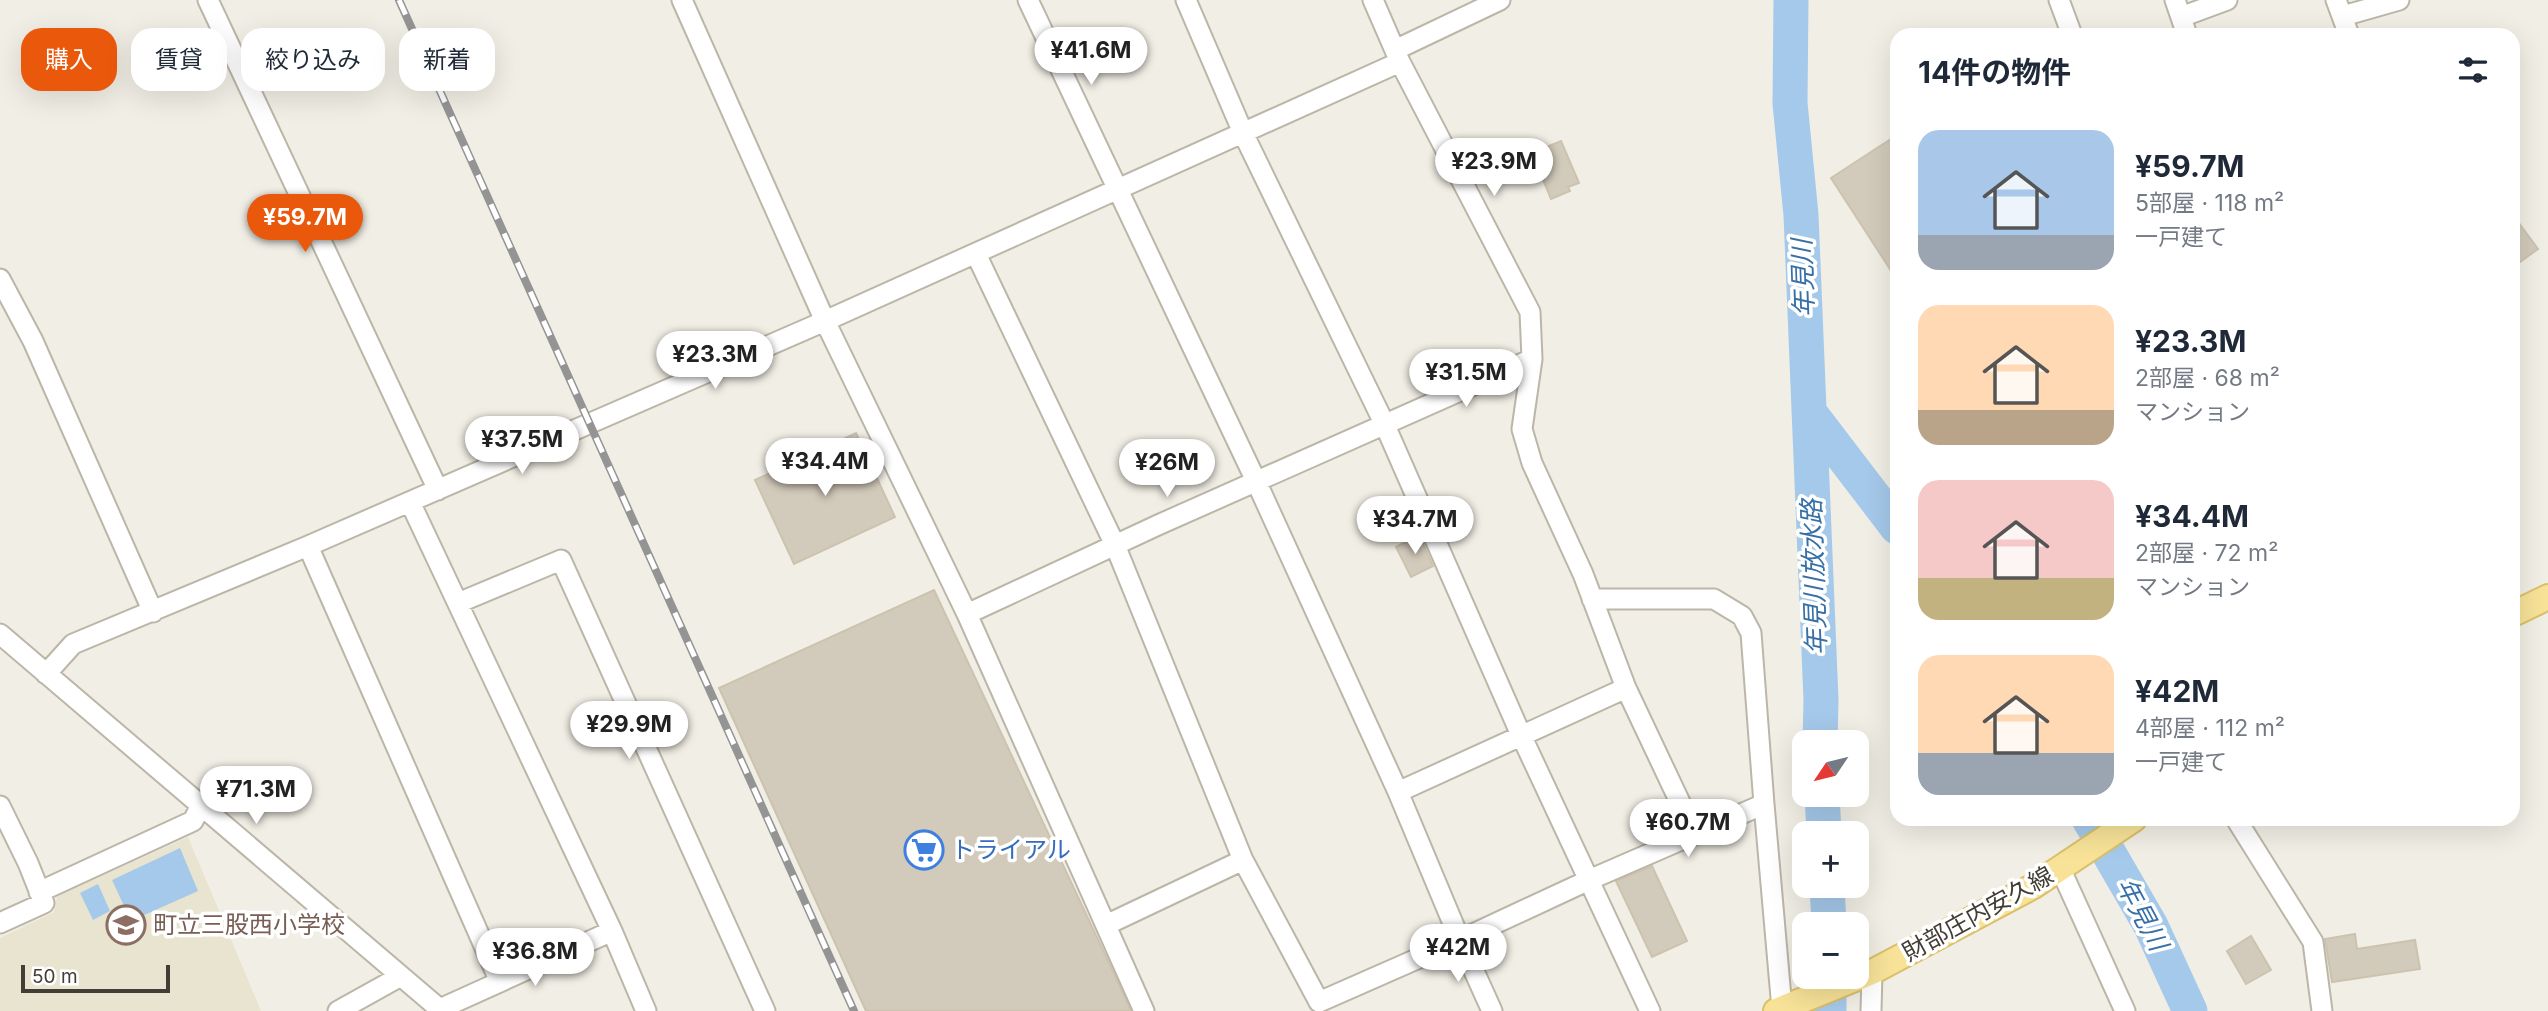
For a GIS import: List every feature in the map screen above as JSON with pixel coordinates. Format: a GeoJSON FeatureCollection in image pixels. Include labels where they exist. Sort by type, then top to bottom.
{"type":"FeatureCollection","features":[{"type":"Feature","properties":{"kind":"main road"},"geometry":{"type":"LineString","coordinates":[[2520,611],[2548,597]]}},
{"type":"Feature","properties":{"kind":"main road","name":"財部庄内安久線"},"geometry":{"type":"LineString","coordinates":[[1869,973],[2032,887],[2123,826]]}},
{"type":"Feature","properties":{"kind":"main road","name":"財部庄内安久線"},"geometry":{"type":"LineString","coordinates":[[1783,1008],[1830,989]]}},
{"type":"Feature","properties":{"kind":"street"},"geometry":{"type":"LineString","coordinates":[[208,0],[438,490]]}},
{"type":"Feature","properties":{"kind":"street"},"geometry":{"type":"LineString","coordinates":[[682,0],[825,321],[967,614],[1144,1011]]}},
{"type":"Feature","properties":{"kind":"street"},"geometry":{"type":"LineString","coordinates":[[1028,0],[1256,481],[1398,792],[1492,1011]]}},
{"type":"Feature","properties":{"kind":"street"},"geometry":{"type":"LineString","coordinates":[[1186,0],[1244,135],[1384,423],[1521,735],[1650,1011]]}},
{"type":"Feature","properties":{"kind":"street"},"geometry":{"type":"LineString","coordinates":[[1373,0],[1398,56],[1530,312],[1532,359],[1522,429],[1532,463],[1592,599],[1626,688],[1695,834]]}},
{"type":"Feature","properties":{"kind":"street"},"geometry":{"type":"LineString","coordinates":[[46,674],[73,644],[438,490],[1244,135],[1500,0]]}},
{"type":"Feature","properties":{"kind":"street"},"geometry":{"type":"LineString","coordinates":[[2059,0],[2069,28]]}},
{"type":"Feature","properties":{"kind":"street"},"geometry":{"type":"LineString","coordinates":[[2181,17],[2227,0]]}},
{"type":"Feature","properties":{"kind":"street"},"geometry":{"type":"LineString","coordinates":[[2343,17],[2399,0]]}},
{"type":"Feature","properties":{"kind":"street"},"geometry":{"type":"LineString","coordinates":[[976,254],[1115,545],[1243,860],[1321,1007],[1589,880],[1763,804]]}},
{"type":"Feature","properties":{"kind":"street"},"geometry":{"type":"LineString","coordinates":[[0,279],[33,341],[153,612]]}},
{"type":"Feature","properties":{"kind":"street"},"geometry":{"type":"LineString","coordinates":[[967,614],[1384,423],[1532,359]]}},
{"type":"Feature","properties":{"kind":"street"},"geometry":{"type":"LineString","coordinates":[[410,502],[612,931],[646,1011]]}},
{"type":"Feature","properties":{"kind":"street"},"geometry":{"type":"LineString","coordinates":[[308,546],[500,982]]}},
{"type":"Feature","properties":{"kind":"street"},"geometry":{"type":"LineString","coordinates":[[458,603],[561,560],[765,1011]]}},
{"type":"Feature","properties":{"kind":"street"},"geometry":{"type":"LineString","coordinates":[[1592,599],[1714,599],[1742,616],[1751,633],[1763,804],[1783,1008]]}},
{"type":"Feature","properties":{"kind":"street"},"geometry":{"type":"LineString","coordinates":[[0,634],[441,1010],[612,931]]}},
{"type":"Feature","properties":{"kind":"street"},"geometry":{"type":"LineString","coordinates":[[1398,792],[1626,688]]}},
{"type":"Feature","properties":{"kind":"street"},"geometry":{"type":"LineString","coordinates":[[39,892],[193,821],[201,805]]}},
{"type":"Feature","properties":{"kind":"street"},"geometry":{"type":"LineString","coordinates":[[0,806],[44,903],[0,923]]}},
{"type":"Feature","properties":{"kind":"street"},"geometry":{"type":"LineString","coordinates":[[2240,826],[2313,942],[2322,1011]]}},
{"type":"Feature","properties":{"kind":"street"},"geometry":{"type":"LineString","coordinates":[[1106,925],[1243,860]]}},
{"type":"Feature","properties":{"kind":"street"},"geometry":{"type":"LineString","coordinates":[[2065,864],[2125,1011]]}},
{"type":"Feature","properties":{"kind":"street"},"geometry":{"type":"LineString","coordinates":[[338,1011],[401,976]]}},
{"type":"Feature","properties":{"kind":"street"},"geometry":{"type":"LineString","coordinates":[[1867,989],[1871,1011]]}},
{"type":"Feature","properties":{"kind":"shaded area","name":"町立三股西小学校"},"geometry":{"type":"Polygon","coordinates":[[[188,837],[261,1011],[0,1011],[0,938],[54,912],[57,896],[188,837]]]}},
{"type":"Feature","properties":{"kind":"water"},"geometry":{"type":"Polygon","coordinates":[[[180,848],[198,891],[131,921],[112,880],[180,848]]]}},
{"type":"Feature","properties":{"kind":"water"},"geometry":{"type":"Polygon","coordinates":[[[98,884],[110,911],[93,920],[80,893],[98,884]]]}},
{"type":"Feature","properties":{"kind":"building"},"geometry":{"type":"Polygon","coordinates":[[[1890,140],[1890,269],[1831,178],[1890,140]]]}},
{"type":"Feature","properties":{"kind":"building"},"geometry":{"type":"Polygon","coordinates":[[[1561,141],[1579,183],[1568,187],[1570,191],[1551,199],[1532,153],[1561,141]]]}},
{"type":"Feature","properties":{"kind":"building"},"geometry":{"type":"Polygon","coordinates":[[[2520,225],[2538,249],[2520,262],[2520,225]]]}},
{"type":"Feature","properties":{"kind":"building"},"geometry":{"type":"Polygon","coordinates":[[[856,433],[895,517],[794,564],[755,480],[856,433]]]}},
{"type":"Feature","properties":{"kind":"building"},"geometry":{"type":"Polygon","coordinates":[[[1419,535],[1433,566],[1411,577],[1396,547],[1419,535]]]}},
{"type":"Feature","properties":{"kind":"building","name":"トライアル"},"geometry":{"type":"Polygon","coordinates":[[[934,590],[1131,1011],[866,1011],[719,688],[934,590]]]}},
{"type":"Feature","properties":{"kind":"building"},"geometry":{"type":"Polygon","coordinates":[[[1652,866],[1687,941],[1652,957],[1616,881],[1652,866]]]}},
{"type":"Feature","properties":{"kind":"building"},"geometry":{"type":"Polygon","coordinates":[[[2355,934],[2357,949],[2415,940],[2420,969],[2332,982],[2325,939],[2355,934]]]}},
{"type":"Feature","properties":{"kind":"building"},"geometry":{"type":"Polygon","coordinates":[[[2251,936],[2271,970],[2246,984],[2227,951],[2251,936]]]}},
{"type":"Feature","properties":{"kind":"waterway","name":"年見川"},"geometry":{"type":"LineString","coordinates":[[1791,0],[1790,103],[1801,215],[1820,730]]}},
{"type":"Feature","properties":{"kind":"waterway","name":"年見川"},"geometry":{"type":"LineString","coordinates":[[1809,412],[1890,518]]}},
{"type":"Feature","properties":{"kind":"waterway","name":"年見川放水路"},"geometry":{"type":"LineString","coordinates":[[1823,807],[1823,821]]}},
{"type":"Feature","properties":{"kind":"waterway","name":"年見川"},"geometry":{"type":"LineString","coordinates":[[2093,826],[2151,926],[2190,1011]]}},
{"type":"Feature","properties":{"kind":"waterway","name":"年見川放水路"},"geometry":{"type":"LineString","coordinates":[[1828,898],[1828,912]]}},
{"type":"Feature","properties":{"kind":"waterway","name":"年見川放水路"},"geometry":{"type":"LineString","coordinates":[[1829,989],[1829,1011]]}},
{"type":"Feature","properties":{"kind":"railway"},"geometry":{"type":"LineString","coordinates":[[399,0],[854,1011]]}},
{"type":"Feature","properties":{"kind":"place","name":"トライアル"},"geometry":{"type":"Point","coordinates":[924,850]}},
{"type":"Feature","properties":{"kind":"place","name":"町立三股西小学校"},"geometry":{"type":"Point","coordinates":[126,925]}}]}
